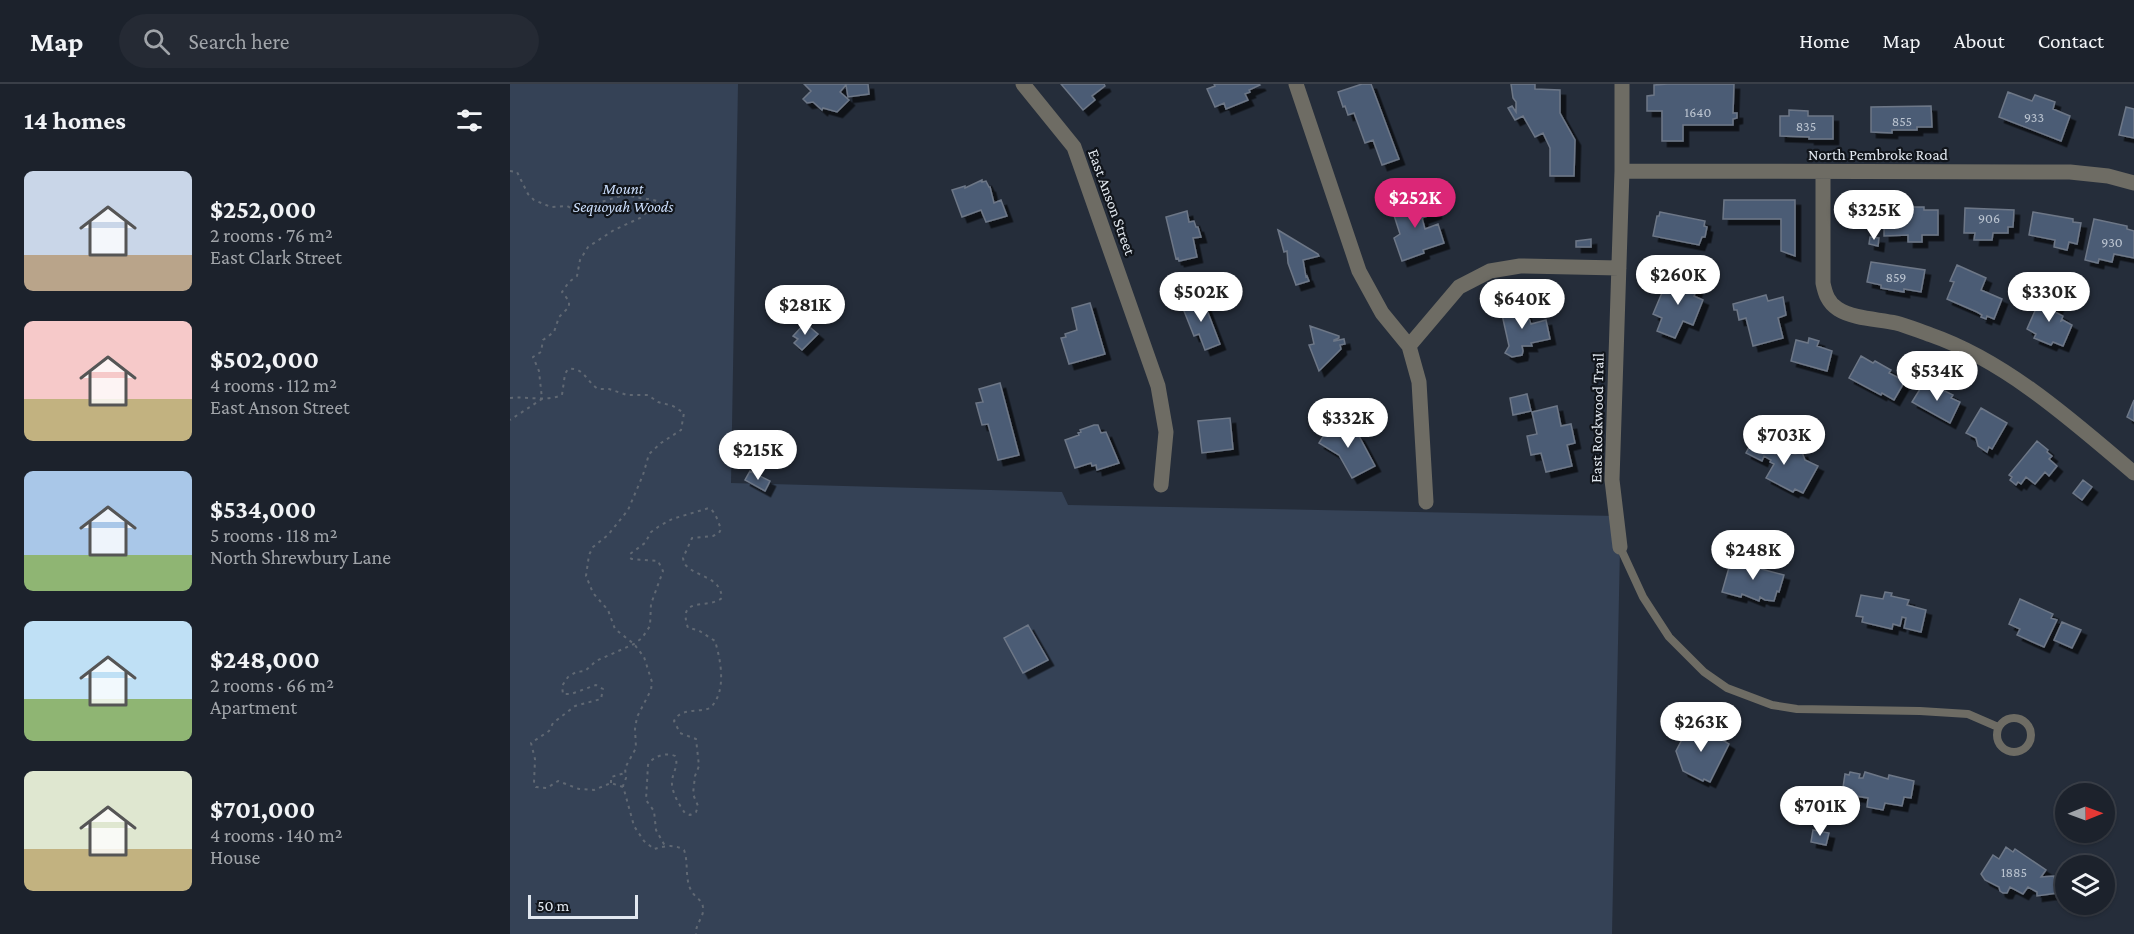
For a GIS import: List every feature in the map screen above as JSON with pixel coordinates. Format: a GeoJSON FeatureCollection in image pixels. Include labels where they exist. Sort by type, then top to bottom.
{"type":"FeatureCollection","features":[{"type":"Feature","properties":{"kind":"street","name":"East Anson Street"},"geometry":{"type":"LineString","coordinates":[[1023,84],[1074,147],[1158,386],[1166,432],[1161,485]]}},
{"type":"Feature","properties":{"kind":"street"},"geometry":{"type":"LineString","coordinates":[[1296,84],[1359,271],[1383,313],[1408,346],[1419,382],[1426,502]]}},
{"type":"Feature","properties":{"kind":"street","name":"East Rockwood Trail"},"geometry":{"type":"LineString","coordinates":[[1620,547],[1612,480],[1622,171],[1622,84]]}},
{"type":"Feature","properties":{"kind":"street","name":"North Pembroke Road"},"geometry":{"type":"LineString","coordinates":[[1622,171],[2070,172],[2108,176],[2134,183]]}},
{"type":"Feature","properties":{"kind":"street"},"geometry":{"type":"LineString","coordinates":[[1822,172],[1823,282],[1825,294],[1831,303],[1839,310],[1899,324],[1933,335],[1985,360],[2061,410],[2134,473]]}},
{"type":"Feature","properties":{"kind":"street"},"geometry":{"type":"LineString","coordinates":[[1408,346],[1459,287],[1490,271],[1520,266],[1619,268]]}},
{"type":"Feature","properties":{"kind":"lane","name":"East Rockwood Trail"},"geometry":{"type":"LineString","coordinates":[[1620,547],[1643,597],[1669,637],[1704,672],[1727,688],[1772,705],[1797,709],[1968,714],[1998,727]]}},
{"type":"Feature","properties":{"kind":"lane"},"geometry":{"type":"LineString","coordinates":[[2008,718],[2020,718],[2030,727],[2030,740],[2026,748],[2011,752],[2002,747],[1996,738],[1998,727],[2008,718]]}},
{"type":"Feature","properties":{"kind":"path"},"geometry":{"type":"LineString","coordinates":[[510,171],[517,172],[528,194],[551,207],[567,207],[575,210],[627,194],[633,198],[647,197],[659,202],[640,218],[593,243],[583,255],[577,276],[562,292],[569,302],[569,307],[559,317],[554,332],[543,340],[541,352],[533,357],[539,371],[542,399]]}},
{"type":"Feature","properties":{"kind":"path"},"geometry":{"type":"LineString","coordinates":[[510,398],[525,396],[552,399],[562,395],[565,374],[571,368],[583,372],[598,389],[609,389],[627,395],[648,395],[684,413],[681,430],[649,454],[628,510],[608,534],[592,547],[586,576],[593,593],[608,610],[615,628],[634,644],[644,657],[652,686],[637,717],[634,729],[636,748],[627,762],[623,787],[637,832],[654,849],[665,846],[683,848],[687,858],[689,885],[703,907],[696,934]]}},
{"type":"Feature","properties":{"kind":"path"},"geometry":{"type":"LineString","coordinates":[[510,420],[542,399]]}},
{"type":"Feature","properties":{"kind":"path"},"geometry":{"type":"LineString","coordinates":[[623,787],[611,783],[594,790],[573,788],[566,782],[558,781],[547,788],[536,787],[534,783],[535,759],[531,743],[549,731],[553,723],[575,706],[598,701],[602,697],[603,689],[596,685],[571,694],[563,694],[562,686],[568,677],[576,672],[585,671],[596,661],[634,644],[642,638],[650,626],[651,604],[663,571],[658,561],[632,559],[630,554],[645,543],[651,532],[658,527],[672,519],[709,508],[721,529],[713,536],[692,538],[684,562],[696,572],[714,581],[722,598],[714,602],[691,605],[687,609],[686,616],[688,628],[698,630],[715,641],[720,669],[720,690],[718,698],[710,708],[682,712],[674,721],[680,733],[696,739],[699,766],[694,776],[693,794],[698,806],[696,812],[690,815],[685,813],[673,789],[672,780],[677,762],[675,756],[669,754],[656,757],[648,765],[646,801],[654,811],[656,830],[665,846]]}},
{"type":"Feature","properties":{"kind":"path"},"geometry":{"type":"LineString","coordinates":[[611,783],[611,777],[625,773]]}},
{"type":"Feature","properties":{"kind":"green space","name":"Mount Sequoyah Woods"},"geometry":{"type":"Polygon","coordinates":[[[510,84],[738,84],[731,483],[1062,492],[1068,505],[1617,516],[1620,547],[1612,934],[510,934],[510,84]]]}},
{"type":"Feature","properties":{"kind":"building"},"geometry":{"type":"Polygon","coordinates":[[[804,84],[868,84],[869,94],[848,97],[846,85],[840,92],[849,100],[837,112],[823,108],[822,110],[813,102],[807,103],[803,99],[811,91],[804,84]]]}},
{"type":"Feature","properties":{"kind":"building"},"geometry":{"type":"Polygon","coordinates":[[[1061,84],[1104,84],[1105,86],[1092,96],[1095,100],[1083,110],[1061,84]]]}},
{"type":"Feature","properties":{"kind":"building"},"geometry":{"type":"Polygon","coordinates":[[[1214,84],[1260,85],[1245,94],[1248,100],[1226,109],[1224,103],[1215,107],[1207,89],[1215,86],[1214,84]]]}},
{"type":"Feature","properties":{"kind":"building"},"geometry":{"type":"Polygon","coordinates":[[[1362,84],[1371,84],[1399,159],[1382,165],[1373,140],[1365,143],[1354,113],[1348,115],[1345,106],[1343,107],[1338,92],[1362,84]]]}},
{"type":"Feature","properties":{"kind":"building"},"geometry":{"type":"Polygon","coordinates":[[[1511,84],[1535,84],[1535,89],[1560,90],[1560,113],[1575,140],[1574,176],[1550,176],[1550,148],[1543,133],[1535,137],[1523,116],[1515,120],[1508,108],[1512,106],[1516,112],[1511,84]]]}},
{"type":"Feature","properties":{"kind":"building"},"geometry":{"type":"Polygon","coordinates":[[[1734,84],[1733,113],[1737,113],[1737,118],[1733,119],[1733,125],[1683,125],[1683,141],[1662,141],[1662,111],[1647,111],[1647,96],[1654,95],[1654,85],[1734,84]]]}},
{"type":"Feature","properties":{"kind":"building"},"geometry":{"type":"Polygon","coordinates":[[[2008,92],[2032,101],[2035,95],[2055,102],[2053,109],[2070,116],[2061,141],[1999,117],[2008,92]]]}},
{"type":"Feature","properties":{"kind":"building"},"geometry":{"type":"Polygon","coordinates":[[[1931,106],[1932,127],[1917,127],[1917,130],[1892,130],[1892,133],[1871,132],[1871,107],[1931,106]]]}},
{"type":"Feature","properties":{"kind":"building"},"geometry":{"type":"Polygon","coordinates":[[[2126,107],[2134,109],[2134,138],[2119,135],[2126,107]]]}},
{"type":"Feature","properties":{"kind":"building"},"geometry":{"type":"Polygon","coordinates":[[[1789,110],[1808,111],[1808,116],[1833,116],[1833,139],[1780,136],[1780,116],[1789,116],[1789,110]]]}},
{"type":"Feature","properties":{"kind":"building"},"geometry":{"type":"Polygon","coordinates":[[[982,180],[982,182],[986,181],[990,187],[994,203],[1001,200],[1007,216],[986,222],[981,210],[962,217],[952,190],[965,186],[965,188],[982,180]]]}},
{"type":"Feature","properties":{"kind":"building"},"geometry":{"type":"Polygon","coordinates":[[[1431,198],[1436,213],[1422,218],[1425,229],[1438,224],[1444,243],[1423,250],[1424,253],[1402,261],[1394,238],[1400,234],[1391,206],[1406,201],[1408,207],[1431,198]]]}},
{"type":"Feature","properties":{"kind":"building"},"geometry":{"type":"Polygon","coordinates":[[[1724,200],[1795,200],[1795,256],[1781,251],[1781,219],[1723,219],[1724,200]]]}},
{"type":"Feature","properties":{"kind":"building"},"geometry":{"type":"Polygon","coordinates":[[[1898,207],[1924,207],[1924,210],[1938,210],[1938,235],[1922,235],[1922,242],[1908,242],[1908,235],[1884,236],[1884,217],[1899,217],[1898,207]]]}},
{"type":"Feature","properties":{"kind":"building"},"geometry":{"type":"Polygon","coordinates":[[[1965,208],[2014,210],[2013,227],[2008,227],[2008,233],[1993,233],[1992,240],[1974,240],[1975,233],[1964,233],[1965,208]]]}},
{"type":"Feature","properties":{"kind":"building"},"geometry":{"type":"Polygon","coordinates":[[[1187,211],[1189,222],[1194,221],[1201,237],[1193,238],[1197,257],[1179,261],[1178,258],[1176,259],[1166,217],[1187,211]]]}},
{"type":"Feature","properties":{"kind":"building"},"geometry":{"type":"Polygon","coordinates":[[[1660,212],[1705,221],[1704,226],[1707,227],[1705,237],[1702,237],[1699,245],[1653,236],[1660,212]]]}},
{"type":"Feature","properties":{"kind":"building"},"geometry":{"type":"Polygon","coordinates":[[[2033,212],[2073,219],[2073,222],[2081,223],[2077,244],[2069,242],[2067,250],[2054,247],[2055,240],[2029,235],[2033,212]]]}},
{"type":"Feature","properties":{"kind":"building"},"geometry":{"type":"Polygon","coordinates":[[[2094,219],[2127,226],[2127,229],[2134,231],[2134,258],[2114,254],[2112,262],[2099,259],[2098,263],[2085,260],[2094,219]]]}},
{"type":"Feature","properties":{"kind":"building"},"geometry":{"type":"Polygon","coordinates":[[[1278,230],[1318,254],[1319,256],[1303,260],[1309,281],[1296,285],[1288,263],[1287,251],[1284,252],[1278,230]]]}},
{"type":"Feature","properties":{"kind":"building"},"geometry":{"type":"Polygon","coordinates":[[[1870,237],[1879,238],[1878,246],[1869,244],[1870,237]]]}},
{"type":"Feature","properties":{"kind":"building"},"geometry":{"type":"Polygon","coordinates":[[[1591,239],[1591,247],[1576,247],[1576,241],[1591,239]]]}},
{"type":"Feature","properties":{"kind":"building"},"geometry":{"type":"Polygon","coordinates":[[[1871,262],[1925,270],[1921,292],[1881,288],[1881,285],[1867,282],[1871,262]]]}},
{"type":"Feature","properties":{"kind":"building"},"geometry":{"type":"Polygon","coordinates":[[[1957,265],[1986,278],[1981,290],[2002,299],[1994,319],[1987,316],[1986,319],[1981,317],[1982,315],[1977,312],[1947,299],[1954,282],[1950,281],[1957,265]]]}},
{"type":"Feature","properties":{"kind":"building"},"geometry":{"type":"Polygon","coordinates":[[[1681,273],[1700,281],[1694,296],[1703,300],[1693,325],[1683,321],[1675,338],[1657,331],[1662,318],[1653,314],[1664,288],[1673,292],[1681,273]]]}},
{"type":"Feature","properties":{"kind":"building"},"geometry":{"type":"Polygon","coordinates":[[[1766,295],[1768,301],[1783,297],[1786,315],[1778,318],[1783,338],[1753,346],[1746,318],[1739,320],[1733,304],[1766,295]]]}},
{"type":"Feature","properties":{"kind":"building"},"geometry":{"type":"Polygon","coordinates":[[[2042,295],[2059,303],[2055,312],[2063,316],[2061,321],[2072,325],[2063,346],[2053,342],[2051,345],[2034,338],[2036,334],[2027,329],[2042,295]]]}},
{"type":"Feature","properties":{"kind":"building"},"geometry":{"type":"Polygon","coordinates":[[[1202,297],[1220,344],[1205,350],[1199,334],[1194,336],[1182,306],[1202,297]]]}},
{"type":"Feature","properties":{"kind":"building"},"geometry":{"type":"Polygon","coordinates":[[[1090,303],[1105,354],[1069,364],[1061,338],[1077,330],[1072,308],[1090,303]]]}},
{"type":"Feature","properties":{"kind":"building"},"geometry":{"type":"Polygon","coordinates":[[[1523,305],[1531,324],[1546,320],[1550,339],[1531,343],[1532,346],[1522,346],[1522,355],[1512,357],[1505,353],[1509,346],[1501,310],[1523,305]]]}},
{"type":"Feature","properties":{"kind":"building"},"geometry":{"type":"Polygon","coordinates":[[[805,323],[818,334],[802,350],[794,343],[798,339],[793,336],[805,323]]]}},
{"type":"Feature","properties":{"kind":"building"},"geometry":{"type":"Polygon","coordinates":[[[1310,326],[1339,336],[1334,341],[1344,339],[1345,344],[1340,345],[1341,349],[1319,371],[1309,345],[1314,344],[1310,326]]]}},
{"type":"Feature","properties":{"kind":"building"},"geometry":{"type":"Polygon","coordinates":[[[1809,338],[1819,341],[1817,346],[1832,351],[1827,371],[1791,361],[1796,340],[1808,343],[1809,338]]]}},
{"type":"Feature","properties":{"kind":"building"},"geometry":{"type":"Polygon","coordinates":[[[1861,356],[1891,370],[1889,373],[1905,381],[1894,400],[1849,378],[1861,356]]]}},
{"type":"Feature","properties":{"kind":"building"},"geometry":{"type":"Polygon","coordinates":[[[1925,381],[1953,395],[1951,398],[1960,402],[1950,423],[1912,402],[1925,381]]]}},
{"type":"Feature","properties":{"kind":"building"},"geometry":{"type":"Polygon","coordinates":[[[1000,383],[1019,455],[998,460],[988,424],[982,425],[976,403],[983,402],[979,389],[1000,383]]]}},
{"type":"Feature","properties":{"kind":"building"},"geometry":{"type":"Polygon","coordinates":[[[1527,394],[1531,411],[1513,415],[1510,398],[1527,394]]]}},
{"type":"Feature","properties":{"kind":"building"},"geometry":{"type":"Polygon","coordinates":[[[2134,400],[2134,421],[2127,417],[2134,400]]]}},
{"type":"Feature","properties":{"kind":"building"},"geometry":{"type":"Polygon","coordinates":[[[1557,406],[1561,426],[1571,424],[1575,443],[1567,445],[1572,466],[1546,472],[1541,453],[1531,455],[1527,436],[1537,434],[1532,412],[1557,406]]]}},
{"type":"Feature","properties":{"kind":"building"},"geometry":{"type":"Polygon","coordinates":[[[1981,408],[2007,423],[1992,449],[1989,447],[1987,452],[1978,446],[1976,438],[1966,433],[1981,408]]]}},
{"type":"Feature","properties":{"kind":"building"},"geometry":{"type":"Polygon","coordinates":[[[1230,418],[1233,449],[1202,453],[1198,421],[1230,418]]]}},
{"type":"Feature","properties":{"kind":"building"},"geometry":{"type":"Polygon","coordinates":[[[1333,420],[1359,436],[1375,466],[1352,478],[1339,455],[1319,443],[1333,420]]]}},
{"type":"Feature","properties":{"kind":"building"},"geometry":{"type":"Polygon","coordinates":[[[1098,425],[1101,433],[1106,432],[1119,463],[1097,470],[1096,465],[1092,466],[1091,463],[1075,468],[1065,440],[1079,435],[1080,430],[1098,425]]]}},
{"type":"Feature","properties":{"kind":"building"},"geometry":{"type":"Polygon","coordinates":[[[1755,436],[1771,444],[1768,450],[1775,454],[1779,454],[1782,449],[1795,454],[1802,452],[1805,460],[1818,466],[1803,493],[1795,489],[1793,492],[1766,478],[1774,464],[1770,462],[1771,460],[1764,456],[1762,461],[1746,453],[1755,436]]]}},
{"type":"Feature","properties":{"kind":"building"},"geometry":{"type":"Polygon","coordinates":[[[2037,441],[2048,450],[2047,452],[2052,456],[2049,459],[2057,466],[2049,476],[2045,472],[2035,484],[2026,477],[2021,484],[2018,482],[2016,485],[2010,480],[2012,477],[2009,475],[2037,441]]]}},
{"type":"Feature","properties":{"kind":"building"},"geometry":{"type":"Polygon","coordinates":[[[750,471],[770,481],[765,491],[745,480],[750,471]]]}},
{"type":"Feature","properties":{"kind":"building"},"geometry":{"type":"Polygon","coordinates":[[[2083,480],[2092,487],[2082,500],[2073,493],[2083,480]]]}},
{"type":"Feature","properties":{"kind":"building"},"geometry":{"type":"Polygon","coordinates":[[[1749,559],[1762,562],[1761,569],[1784,575],[1774,601],[1760,597],[1759,601],[1742,594],[1741,597],[1722,592],[1730,564],[1739,567],[1741,562],[1748,564],[1749,559]]]}},
{"type":"Feature","properties":{"kind":"building"},"geometry":{"type":"Polygon","coordinates":[[[1885,592],[1892,593],[1891,596],[1909,600],[1907,605],[1926,610],[1921,632],[1904,628],[1906,618],[1902,617],[1900,626],[1893,624],[1892,629],[1862,622],[1863,617],[1856,616],[1861,595],[1883,599],[1885,592]]]}},
{"type":"Feature","properties":{"kind":"building"},"geometry":{"type":"Polygon","coordinates":[[[2020,599],[2053,614],[2051,618],[2057,620],[2044,647],[2017,635],[2020,629],[2009,624],[2020,599]]]}},
{"type":"Feature","properties":{"kind":"building"},"geometry":{"type":"Polygon","coordinates":[[[2062,622],[2081,630],[2072,648],[2054,640],[2062,622]]]}},
{"type":"Feature","properties":{"kind":"building"},"geometry":{"type":"Polygon","coordinates":[[[1028,625],[1048,660],[1023,673],[1004,638],[1028,625]]]}},
{"type":"Feature","properties":{"kind":"building"},"geometry":{"type":"Polygon","coordinates":[[[1693,725],[1699,729],[1701,726],[1729,744],[1710,782],[1683,771],[1676,751],[1688,728],[1690,730],[1693,725]]]}},
{"type":"Feature","properties":{"kind":"building"},"geometry":{"type":"Polygon","coordinates":[[[1850,772],[1860,774],[1859,778],[1863,778],[1865,772],[1888,779],[1889,775],[1914,781],[1911,798],[1904,797],[1902,806],[1885,803],[1883,810],[1867,807],[1868,798],[1842,794],[1845,774],[1849,775],[1850,772]]]}},
{"type":"Feature","properties":{"kind":"building"},"geometry":{"type":"Polygon","coordinates":[[[1813,830],[1829,833],[1826,845],[1811,842],[1813,830]]]}},
{"type":"Feature","properties":{"kind":"building"},"geometry":{"type":"Polygon","coordinates":[[[2006,847],[2013,852],[2015,849],[2046,870],[2041,877],[2054,876],[2055,893],[2037,896],[2037,892],[2028,887],[2023,894],[2010,887],[2007,893],[2003,893],[1999,887],[1985,880],[1981,874],[1993,855],[1999,859],[2006,847]]]}}]}
